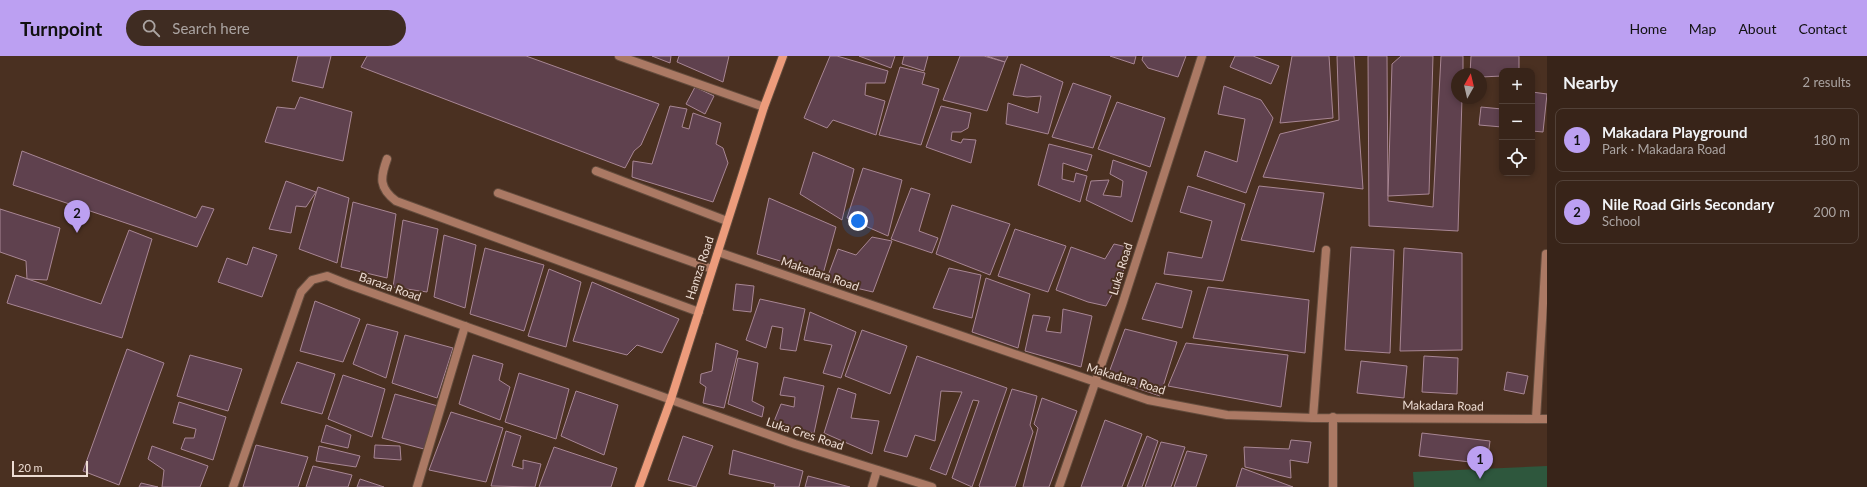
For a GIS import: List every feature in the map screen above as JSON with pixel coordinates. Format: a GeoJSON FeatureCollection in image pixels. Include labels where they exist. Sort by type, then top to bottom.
{"type":"FeatureCollection","features":[{"type":"Feature","properties":{"kind":"street"},"geometry":{"type":"LineString","coordinates":[[619,56],[764,107]]}},
{"type":"Feature","properties":{"kind":"street","name":"Hamza Road"},"geometry":{"type":"LineString","coordinates":[[639,487],[671,399],[764,107],[783,56]]}},
{"type":"Feature","properties":{"kind":"street","name":"Luka Road"},"geometry":{"type":"LineString","coordinates":[[1059,487],[1122,305],[1202,56]]}},
{"type":"Feature","properties":{"kind":"street"},"geometry":{"type":"LineString","coordinates":[[386,159],[383,169],[382,185],[387,194],[396,201],[699,312]]}},
{"type":"Feature","properties":{"kind":"street"},"geometry":{"type":"LineString","coordinates":[[596,171],[727,221]]}},
{"type":"Feature","properties":{"kind":"street"},"geometry":{"type":"LineString","coordinates":[[498,193],[712,269]]}},
{"type":"Feature","properties":{"kind":"street"},"geometry":{"type":"LineString","coordinates":[[1314,418],[1326,250]]}},
{"type":"Feature","properties":{"kind":"street","name":"Makadara Road"},"geometry":{"type":"LineString","coordinates":[[718,252],[1148,400],[1219,414],[1314,418],[1547,419]]}},
{"type":"Feature","properties":{"kind":"street"},"geometry":{"type":"LineString","coordinates":[[1536,419],[1546,254]]}},
{"type":"Feature","properties":{"kind":"street","name":"Baraza Road"},"geometry":{"type":"LineString","coordinates":[[233,487],[301,292],[312,280],[327,276],[671,399]]}},
{"type":"Feature","properties":{"kind":"street"},"geometry":{"type":"LineString","coordinates":[[417,487],[465,326]]}},
{"type":"Feature","properties":{"kind":"street","name":"Luka Cres Road"},"geometry":{"type":"LineString","coordinates":[[671,399],[795,444],[932,487]]}},
{"type":"Feature","properties":{"kind":"street"},"geometry":{"type":"LineString","coordinates":[[1332,417],[1333,487]]}},
{"type":"Feature","properties":{"kind":"street"},"geometry":{"type":"LineString","coordinates":[[872,487],[878,470]]}},
{"type":"Feature","properties":{"kind":"green space"},"geometry":{"type":"Polygon","coordinates":[[[1547,466],[1547,487],[1414,487],[1413,472],[1547,466]]]}},
{"type":"Feature","properties":{"kind":"building"},"geometry":{"type":"Polygon","coordinates":[[[298,56],[331,56],[323,88],[292,81],[298,56]]]}},
{"type":"Feature","properties":{"kind":"building"},"geometry":{"type":"Polygon","coordinates":[[[367,56],[526,56],[659,104],[641,145],[634,151],[625,168],[361,67],[367,56]]]}},
{"type":"Feature","properties":{"kind":"building"},"geometry":{"type":"Polygon","coordinates":[[[652,56],[671,56],[670,63],[652,56]]]}},
{"type":"Feature","properties":{"kind":"building"},"geometry":{"type":"Polygon","coordinates":[[[679,56],[729,56],[723,82],[677,62],[679,56]]]}},
{"type":"Feature","properties":{"kind":"building"},"geometry":{"type":"Polygon","coordinates":[[[830,56],[837,56],[888,71],[885,83],[866,83],[865,95],[885,101],[876,135],[833,120],[827,128],[804,118],[830,56]]]}},
{"type":"Feature","properties":{"kind":"building"},"geometry":{"type":"Polygon","coordinates":[[[859,56],[895,56],[891,68],[859,56]]]}},
{"type":"Feature","properties":{"kind":"building"},"geometry":{"type":"Polygon","coordinates":[[[904,56],[928,56],[924,71],[902,64],[904,56]]]}},
{"type":"Feature","properties":{"kind":"building"},"geometry":{"type":"Polygon","coordinates":[[[960,56],[984,56],[1005,62],[987,111],[943,100],[960,56]]]}},
{"type":"Feature","properties":{"kind":"building"},"geometry":{"type":"Polygon","coordinates":[[[987,56],[1008,56],[1005,62],[987,56]]]}},
{"type":"Feature","properties":{"kind":"building"},"geometry":{"type":"Polygon","coordinates":[[[1110,56],[1136,56],[1134,64],[1110,56]]]}},
{"type":"Feature","properties":{"kind":"building"},"geometry":{"type":"Polygon","coordinates":[[[1143,56],[1186,56],[1178,77],[1148,68],[1142,60],[1143,56]]]}},
{"type":"Feature","properties":{"kind":"building"},"geometry":{"type":"Polygon","coordinates":[[[1235,56],[1253,56],[1279,66],[1271,84],[1230,67],[1235,56]]]}},
{"type":"Feature","properties":{"kind":"building"},"geometry":{"type":"Polygon","coordinates":[[[1292,56],[1329,56],[1333,118],[1280,123],[1292,56]]]}},
{"type":"Feature","properties":{"kind":"building"},"geometry":{"type":"Polygon","coordinates":[[[1337,56],[1354,56],[1363,189],[1263,177],[1280,134],[1339,120],[1337,56]]]}},
{"type":"Feature","properties":{"kind":"building"},"geometry":{"type":"Polygon","coordinates":[[[1368,56],[1387,56],[1388,201],[1433,207],[1441,56],[1463,56],[1463,68],[1451,68],[1451,104],[1462,104],[1458,231],[1369,226],[1368,56]]]}},
{"type":"Feature","properties":{"kind":"building"},"geometry":{"type":"Polygon","coordinates":[[[1401,56],[1433,56],[1429,194],[1388,196],[1392,64],[1401,56]]]}},
{"type":"Feature","properties":{"kind":"building"},"geometry":{"type":"Polygon","coordinates":[[[1471,56],[1519,56],[1519,68],[1499,68],[1499,76],[1487,77],[1487,68],[1470,68],[1471,56]]]}},
{"type":"Feature","properties":{"kind":"building"},"geometry":{"type":"Polygon","coordinates":[[[1021,64],[1063,82],[1048,134],[1006,124],[1008,103],[1038,113],[1041,96],[1027,97],[1013,95],[1021,64]]]}},
{"type":"Feature","properties":{"kind":"building"},"geometry":{"type":"Polygon","coordinates":[[[900,67],[925,73],[922,84],[939,89],[921,145],[879,135],[900,67]]]}},
{"type":"Feature","properties":{"kind":"building"},"geometry":{"type":"Polygon","coordinates":[[[1073,83],[1111,96],[1093,148],[1052,137],[1073,83]]]}},
{"type":"Feature","properties":{"kind":"building"},"geometry":{"type":"Polygon","coordinates":[[[1224,86],[1261,100],[1273,118],[1246,193],[1197,176],[1205,151],[1237,162],[1245,119],[1218,114],[1224,86]]]}},
{"type":"Feature","properties":{"kind":"building"},"geometry":{"type":"Polygon","coordinates":[[[695,87],[714,96],[705,114],[686,104],[695,87]]]}},
{"type":"Feature","properties":{"kind":"building"},"geometry":{"type":"Polygon","coordinates":[[[1535,92],[1547,94],[1543,132],[1535,131],[1535,92]]]}},
{"type":"Feature","properties":{"kind":"building"},"geometry":{"type":"Polygon","coordinates":[[[300,97],[352,112],[343,161],[265,142],[277,107],[295,109],[300,97]]]}},
{"type":"Feature","properties":{"kind":"building"},"geometry":{"type":"Polygon","coordinates":[[[1117,102],[1165,118],[1150,167],[1098,149],[1117,102]]]}},
{"type":"Feature","properties":{"kind":"building"},"geometry":{"type":"Polygon","coordinates":[[[670,106],[687,109],[682,127],[689,129],[693,113],[721,123],[716,144],[723,148],[728,163],[713,202],[632,177],[633,161],[652,164],[670,106]]]}},
{"type":"Feature","properties":{"kind":"building"},"geometry":{"type":"Polygon","coordinates":[[[941,106],[971,113],[968,128],[961,132],[952,132],[951,140],[961,143],[963,139],[976,140],[971,163],[926,147],[941,106]]]}},
{"type":"Feature","properties":{"kind":"building"},"geometry":{"type":"Polygon","coordinates":[[[1481,107],[1499,109],[1499,127],[1479,125],[1481,107]]]}},
{"type":"Feature","properties":{"kind":"building"},"geometry":{"type":"Polygon","coordinates":[[[1049,144],[1092,155],[1087,171],[1063,163],[1062,179],[1074,182],[1076,173],[1087,176],[1080,202],[1038,185],[1049,144]]]}},
{"type":"Feature","properties":{"kind":"building"},"geometry":{"type":"Polygon","coordinates":[[[22,151],[196,218],[202,206],[214,209],[197,247],[13,185],[22,151]]]}},
{"type":"Feature","properties":{"kind":"building"},"geometry":{"type":"Polygon","coordinates":[[[813,152],[854,169],[842,220],[800,194],[813,152]]]}},
{"type":"Feature","properties":{"kind":"building"},"geometry":{"type":"Polygon","coordinates":[[[1113,160],[1147,172],[1132,222],[1086,200],[1091,181],[1109,180],[1103,195],[1121,197],[1123,181],[1110,174],[1113,160]]]}},
{"type":"Feature","properties":{"kind":"building"},"geometry":{"type":"Polygon","coordinates":[[[863,168],[902,180],[888,236],[847,218],[863,168]]]}},
{"type":"Feature","properties":{"kind":"building"},"geometry":{"type":"Polygon","coordinates":[[[286,181],[316,192],[306,207],[296,206],[291,233],[269,229],[286,181]]]}},
{"type":"Feature","properties":{"kind":"building"},"geometry":{"type":"Polygon","coordinates":[[[1188,186],[1245,204],[1223,281],[1164,274],[1168,252],[1202,258],[1212,221],[1180,212],[1188,186]]]}},
{"type":"Feature","properties":{"kind":"building"},"geometry":{"type":"Polygon","coordinates":[[[1259,186],[1324,193],[1314,252],[1241,240],[1259,186]]]}},
{"type":"Feature","properties":{"kind":"building"},"geometry":{"type":"Polygon","coordinates":[[[318,187],[349,198],[337,263],[299,249],[318,187]]]}},
{"type":"Feature","properties":{"kind":"building"},"geometry":{"type":"Polygon","coordinates":[[[911,188],[930,194],[919,231],[938,238],[932,253],[891,239],[911,188]]]}},
{"type":"Feature","properties":{"kind":"building"},"geometry":{"type":"Polygon","coordinates":[[[769,198],[836,227],[823,274],[757,254],[769,198]]]}},
{"type":"Feature","properties":{"kind":"building"},"geometry":{"type":"Polygon","coordinates":[[[353,202],[396,214],[387,278],[341,267],[353,202]]]}},
{"type":"Feature","properties":{"kind":"building"},"geometry":{"type":"Polygon","coordinates":[[[952,205],[1010,224],[990,275],[936,254],[952,205]]]}},
{"type":"Feature","properties":{"kind":"building"},"geometry":{"type":"Polygon","coordinates":[[[0,209],[60,228],[47,280],[27,279],[26,261],[0,252],[0,209]]]}},
{"type":"Feature","properties":{"kind":"building"},"geometry":{"type":"Polygon","coordinates":[[[403,220],[438,229],[427,292],[393,287],[403,220]]]}},
{"type":"Feature","properties":{"kind":"building"},"geometry":{"type":"Polygon","coordinates":[[[1015,229],[1066,246],[1048,292],[998,276],[1015,229]]]}},
{"type":"Feature","properties":{"kind":"building"},"geometry":{"type":"Polygon","coordinates":[[[129,230],[152,239],[122,338],[7,303],[16,275],[101,304],[129,230]]]}},
{"type":"Feature","properties":{"kind":"building"},"geometry":{"type":"Polygon","coordinates":[[[444,235],[476,245],[465,308],[434,297],[444,235]]]}},
{"type":"Feature","properties":{"kind":"building"},"geometry":{"type":"Polygon","coordinates":[[[872,237],[892,241],[873,292],[826,281],[838,249],[856,255],[872,237]]]}},
{"type":"Feature","properties":{"kind":"building"},"geometry":{"type":"Polygon","coordinates":[[[1114,244],[1127,247],[1123,274],[1106,306],[1088,302],[1056,290],[1071,247],[1105,259],[1114,244]]]}},
{"type":"Feature","properties":{"kind":"building"},"geometry":{"type":"Polygon","coordinates":[[[253,247],[277,255],[262,297],[218,282],[227,258],[247,265],[253,247]]]}},
{"type":"Feature","properties":{"kind":"building"},"geometry":{"type":"Polygon","coordinates":[[[1351,247],[1394,250],[1390,353],[1345,350],[1351,247]]]}},
{"type":"Feature","properties":{"kind":"building"},"geometry":{"type":"Polygon","coordinates":[[[485,248],[544,265],[524,331],[470,314],[485,248]]]}},
{"type":"Feature","properties":{"kind":"building"},"geometry":{"type":"Polygon","coordinates":[[[1404,248],[1462,253],[1462,350],[1400,351],[1404,248]]]}},
{"type":"Feature","properties":{"kind":"building"},"geometry":{"type":"Polygon","coordinates":[[[949,268],[981,275],[972,318],[933,308],[949,268]]]}},
{"type":"Feature","properties":{"kind":"building"},"geometry":{"type":"Polygon","coordinates":[[[549,269],[581,282],[566,347],[528,336],[549,269]]]}},
{"type":"Feature","properties":{"kind":"building"},"geometry":{"type":"Polygon","coordinates":[[[986,278],[1030,294],[1018,348],[972,332],[986,278]]]}},
{"type":"Feature","properties":{"kind":"building"},"geometry":{"type":"Polygon","coordinates":[[[592,282],[679,319],[662,353],[637,345],[627,355],[573,341],[592,282]]]}},
{"type":"Feature","properties":{"kind":"building"},"geometry":{"type":"Polygon","coordinates":[[[1156,283],[1192,291],[1182,328],[1142,319],[1156,283]]]}},
{"type":"Feature","properties":{"kind":"building"},"geometry":{"type":"Polygon","coordinates":[[[736,284],[754,286],[751,312],[733,310],[736,284]]]}},
{"type":"Feature","properties":{"kind":"building"},"geometry":{"type":"Polygon","coordinates":[[[1208,287],[1309,300],[1305,353],[1193,338],[1208,287]]]}},
{"type":"Feature","properties":{"kind":"building"},"geometry":{"type":"Polygon","coordinates":[[[760,299],[805,309],[796,351],[780,349],[783,328],[772,326],[766,348],[746,340],[760,299]]]}},
{"type":"Feature","properties":{"kind":"building"},"geometry":{"type":"Polygon","coordinates":[[[315,301],[360,319],[343,362],[300,351],[315,301]]]}},
{"type":"Feature","properties":{"kind":"building"},"geometry":{"type":"Polygon","coordinates":[[[1063,309],[1092,316],[1081,367],[1025,351],[1033,315],[1050,317],[1046,331],[1061,333],[1063,309]]]}},
{"type":"Feature","properties":{"kind":"building"},"geometry":{"type":"Polygon","coordinates":[[[810,312],[856,332],[841,378],[823,373],[832,345],[804,340],[810,312]]]}},
{"type":"Feature","properties":{"kind":"building"},"geometry":{"type":"Polygon","coordinates":[[[367,324],[398,332],[386,378],[353,364],[367,324]]]}},
{"type":"Feature","properties":{"kind":"building"},"geometry":{"type":"Polygon","coordinates":[[[1125,329],[1177,342],[1160,396],[1107,378],[1125,329]]]}},
{"type":"Feature","properties":{"kind":"building"},"geometry":{"type":"Polygon","coordinates":[[[862,330],[907,346],[890,394],[845,376],[862,330]]]}},
{"type":"Feature","properties":{"kind":"building"},"geometry":{"type":"Polygon","coordinates":[[[405,335],[453,348],[437,398],[392,383],[405,335]]]}},
{"type":"Feature","properties":{"kind":"building"},"geometry":{"type":"Polygon","coordinates":[[[716,343],[738,351],[724,408],[703,403],[706,387],[700,383],[701,374],[712,371],[716,343]]]}},
{"type":"Feature","properties":{"kind":"building"},"geometry":{"type":"Polygon","coordinates":[[[1186,343],[1288,355],[1281,407],[1168,386],[1186,343]]]}},
{"type":"Feature","properties":{"kind":"building"},"geometry":{"type":"Polygon","coordinates":[[[127,349],[164,363],[119,485],[83,471],[127,349]]]}},
{"type":"Feature","properties":{"kind":"building"},"geometry":{"type":"Polygon","coordinates":[[[190,355],[242,369],[228,411],[177,396],[190,355]]]}},
{"type":"Feature","properties":{"kind":"building"},"geometry":{"type":"Polygon","coordinates":[[[473,355],[503,364],[499,380],[510,387],[500,420],[459,404],[473,355]]]}},
{"type":"Feature","properties":{"kind":"building"},"geometry":{"type":"Polygon","coordinates":[[[917,356],[1007,388],[972,487],[952,478],[979,401],[973,400],[946,475],[930,469],[962,392],[941,391],[935,441],[915,435],[907,457],[884,451],[917,356]]]}},
{"type":"Feature","properties":{"kind":"building"},"geometry":{"type":"Polygon","coordinates":[[[1424,356],[1458,358],[1457,394],[1422,392],[1424,356]]]}},
{"type":"Feature","properties":{"kind":"building"},"geometry":{"type":"Polygon","coordinates":[[[738,358],[758,363],[752,401],[764,407],[762,417],[728,404],[738,358]]]}},
{"type":"Feature","properties":{"kind":"building"},"geometry":{"type":"Polygon","coordinates":[[[1361,361],[1407,366],[1404,398],[1357,393],[1361,361]]]}},
{"type":"Feature","properties":{"kind":"building"},"geometry":{"type":"Polygon","coordinates":[[[297,362],[335,374],[322,414],[281,403],[297,362]]]}},
{"type":"Feature","properties":{"kind":"building"},"geometry":{"type":"Polygon","coordinates":[[[1507,372],[1528,376],[1524,394],[1504,390],[1507,372]]]}},
{"type":"Feature","properties":{"kind":"building"},"geometry":{"type":"Polygon","coordinates":[[[519,373],[569,389],[556,439],[505,422],[519,373]]]}},
{"type":"Feature","properties":{"kind":"building"},"geometry":{"type":"Polygon","coordinates":[[[343,375],[385,389],[372,437],[328,419],[343,375]]]}},
{"type":"Feature","properties":{"kind":"building"},"geometry":{"type":"Polygon","coordinates":[[[784,377],[824,386],[814,433],[773,424],[781,404],[794,407],[795,397],[780,395],[784,377]]]}},
{"type":"Feature","properties":{"kind":"building"},"geometry":{"type":"Polygon","coordinates":[[[838,388],[856,394],[851,418],[879,421],[872,454],[824,433],[838,388]]]}},
{"type":"Feature","properties":{"kind":"building"},"geometry":{"type":"Polygon","coordinates":[[[1012,389],[1037,396],[1030,425],[1033,432],[1015,487],[980,487],[979,486],[1012,389]]]}},
{"type":"Feature","properties":{"kind":"building"},"geometry":{"type":"Polygon","coordinates":[[[576,391],[618,405],[604,455],[561,436],[576,391]]]}},
{"type":"Feature","properties":{"kind":"building"},"geometry":{"type":"Polygon","coordinates":[[[395,394],[438,406],[424,449],[382,438],[395,394]]]}},
{"type":"Feature","properties":{"kind":"building"},"geometry":{"type":"Polygon","coordinates":[[[1042,398],[1077,411],[1049,487],[1023,487],[1038,428],[1034,424],[1042,398]]]}},
{"type":"Feature","properties":{"kind":"building"},"geometry":{"type":"Polygon","coordinates":[[[179,402],[226,417],[213,460],[181,449],[185,438],[194,438],[196,429],[173,423],[179,402]]]}},
{"type":"Feature","properties":{"kind":"building"},"geometry":{"type":"Polygon","coordinates":[[[451,412],[503,428],[486,482],[429,470],[451,412]]]}},
{"type":"Feature","properties":{"kind":"building"},"geometry":{"type":"Polygon","coordinates":[[[1105,420],[1142,434],[1122,487],[1081,487],[1105,420]]]}},
{"type":"Feature","properties":{"kind":"building"},"geometry":{"type":"Polygon","coordinates":[[[326,425],[351,435],[348,448],[321,442],[326,425]]]}},
{"type":"Feature","properties":{"kind":"building"},"geometry":{"type":"Polygon","coordinates":[[[506,431],[521,436],[512,466],[523,469],[523,460],[541,464],[535,487],[491,486],[506,431]]]}},
{"type":"Feature","properties":{"kind":"building"},"geometry":{"type":"Polygon","coordinates":[[[1422,433],[1490,441],[1487,464],[1419,456],[1422,433]]]}},
{"type":"Feature","properties":{"kind":"building"},"geometry":{"type":"Polygon","coordinates":[[[683,436],[713,446],[696,487],[668,480],[683,436]]]}},
{"type":"Feature","properties":{"kind":"building"},"geometry":{"type":"Polygon","coordinates":[[[1147,436],[1158,441],[1142,487],[1127,487],[1147,436]]]}},
{"type":"Feature","properties":{"kind":"building"},"geometry":{"type":"Polygon","coordinates":[[[1291,440],[1311,442],[1308,463],[1290,460],[1291,478],[1245,467],[1244,447],[1289,449],[1291,440]]]}},
{"type":"Feature","properties":{"kind":"building"},"geometry":{"type":"Polygon","coordinates":[[[1161,442],[1185,447],[1171,487],[1145,487],[1161,442]]]}},
{"type":"Feature","properties":{"kind":"building"},"geometry":{"type":"Polygon","coordinates":[[[256,445],[308,457],[298,487],[243,487],[256,445]]]}},
{"type":"Feature","properties":{"kind":"building"},"geometry":{"type":"Polygon","coordinates":[[[375,445],[400,446],[401,460],[374,458],[375,445]]]}},
{"type":"Feature","properties":{"kind":"building"},"geometry":{"type":"Polygon","coordinates":[[[152,446],[208,466],[200,487],[162,487],[164,470],[148,459],[152,446]]]}},
{"type":"Feature","properties":{"kind":"building"},"geometry":{"type":"Polygon","coordinates":[[[319,446],[360,456],[356,467],[316,461],[319,446]]]}},
{"type":"Feature","properties":{"kind":"building"},"geometry":{"type":"Polygon","coordinates":[[[554,447],[617,468],[611,487],[539,487],[554,447]]]}},
{"type":"Feature","properties":{"kind":"building"},"geometry":{"type":"Polygon","coordinates":[[[733,450],[803,471],[799,487],[774,487],[775,484],[729,474],[733,450]]]}},
{"type":"Feature","properties":{"kind":"building"},"geometry":{"type":"Polygon","coordinates":[[[1187,451],[1207,455],[1196,487],[1174,487],[1187,451]]]}},
{"type":"Feature","properties":{"kind":"building"},"geometry":{"type":"Polygon","coordinates":[[[313,466],[352,475],[348,487],[306,487],[313,466]]]}},
{"type":"Feature","properties":{"kind":"building"},"geometry":{"type":"Polygon","coordinates":[[[1242,468],[1293,487],[1236,487],[1242,468]]]}},
{"type":"Feature","properties":{"kind":"building"},"geometry":{"type":"Polygon","coordinates":[[[808,476],[850,487],[805,487],[808,476]]]}},
{"type":"Feature","properties":{"kind":"building"},"geometry":{"type":"Polygon","coordinates":[[[360,479],[384,487],[357,487],[360,479]]]}},
{"type":"Feature","properties":{"kind":"building"},"geometry":{"type":"Polygon","coordinates":[[[141,483],[158,487],[139,487],[141,483]]]}},
{"type":"Feature","properties":{"kind":"place","name":"Nile Road Girls Secondary"},"geometry":{"type":"Point","coordinates":[77,233]}},
{"type":"Feature","properties":{"kind":"place","name":"Makadara Playground"},"geometry":{"type":"Point","coordinates":[1480,479]}}]}
